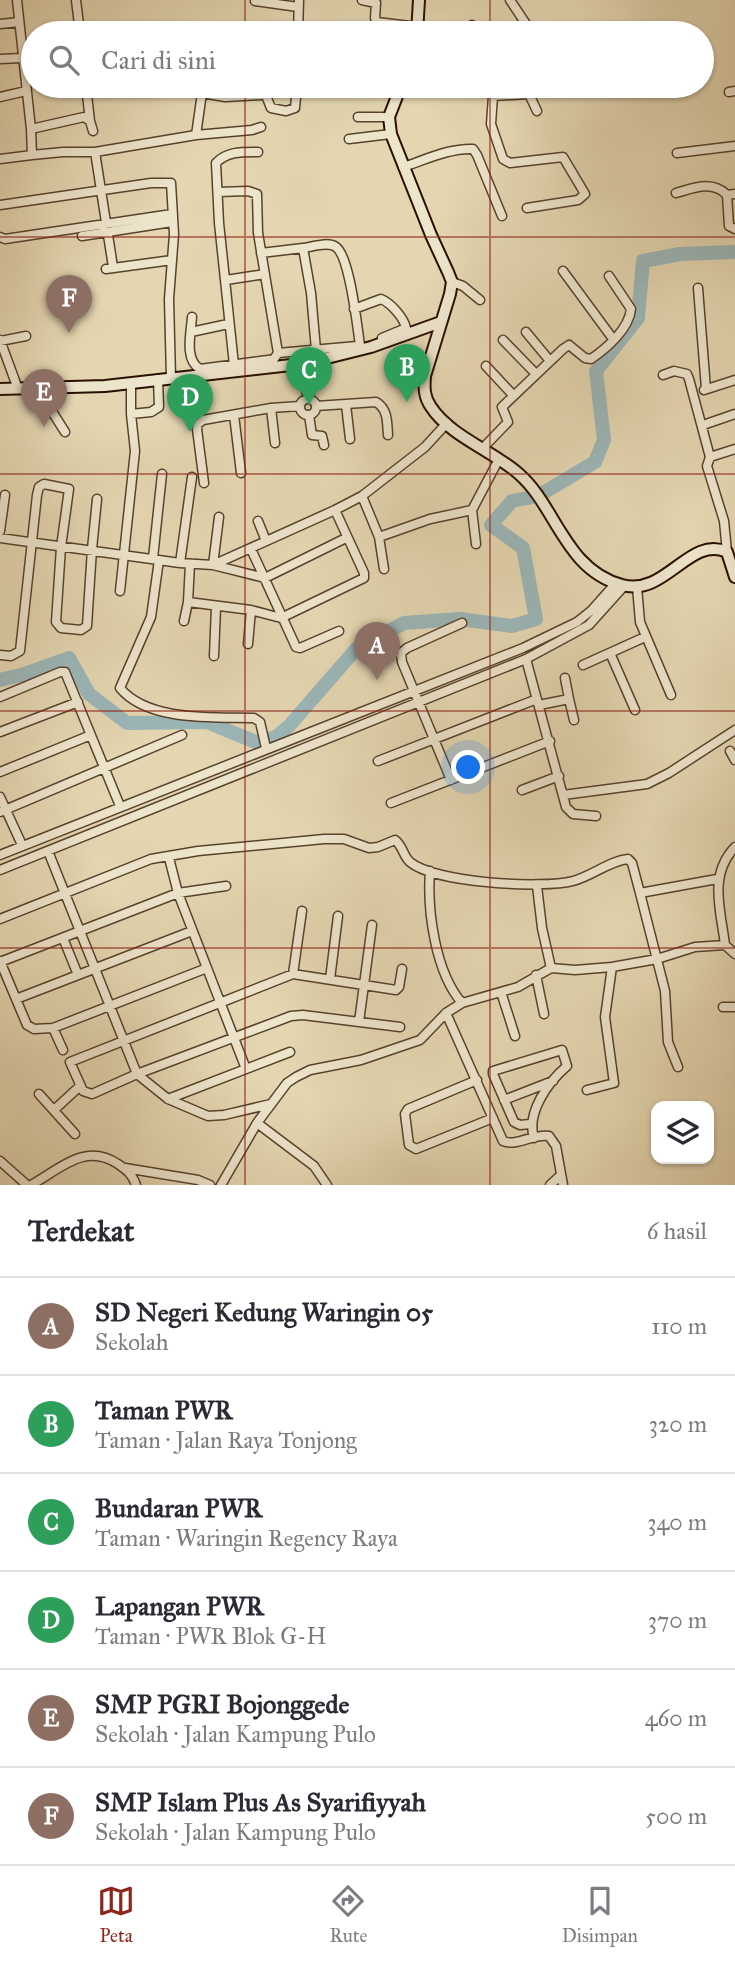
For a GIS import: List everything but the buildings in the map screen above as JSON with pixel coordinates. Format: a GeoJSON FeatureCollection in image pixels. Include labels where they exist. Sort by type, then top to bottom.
{"type":"FeatureCollection","features":[{"type":"Feature","properties":{"kind":"main road"},"geometry":{"type":"LineString","coordinates":[[418,21],[419,0]]}},
{"type":"Feature","properties":{"kind":"main road"},"geometry":{"type":"LineString","coordinates":[[396,98],[389,117],[391,134],[452,282],[428,365],[424,389],[430,405],[447,424],[522,476],[563,539],[582,560],[620,584],[636,587],[653,583],[670,575],[687,560],[708,548],[717,547],[727,552],[734,574]]}},
{"type":"Feature","properties":{"kind":"main road"},"geometry":{"type":"LineString","coordinates":[[0,389],[131,384],[171,378],[371,347],[441,322]]}},
{"type":"Feature","properties":{"kind":"street"},"geometry":{"type":"LineString","coordinates":[[17,0],[21,46]]}},
{"type":"Feature","properties":{"kind":"street"},"geometry":{"type":"LineString","coordinates":[[76,0],[79,21]]}},
{"type":"Feature","properties":{"kind":"street"},"geometry":{"type":"LineString","coordinates":[[362,0],[376,3],[376,21]]}},
{"type":"Feature","properties":{"kind":"street"},"geometry":{"type":"LineString","coordinates":[[510,0],[524,21]]}},
{"type":"Feature","properties":{"kind":"street"},"geometry":{"type":"LineString","coordinates":[[255,1],[299,3],[298,21]]}},
{"type":"Feature","properties":{"kind":"street"},"geometry":{"type":"LineString","coordinates":[[0,24],[19,22]]}},
{"type":"Feature","properties":{"kind":"street"},"geometry":{"type":"LineString","coordinates":[[0,59],[21,58]]}},
{"type":"Feature","properties":{"kind":"street"},"geometry":{"type":"LineString","coordinates":[[0,97],[21,93]]}},
{"type":"Feature","properties":{"kind":"street"},"geometry":{"type":"LineString","coordinates":[[27,98],[32,155]]}},
{"type":"Feature","properties":{"kind":"street"},"geometry":{"type":"LineString","coordinates":[[87,98],[93,131]]}},
{"type":"Feature","properties":{"kind":"street"},"geometry":{"type":"LineString","coordinates":[[196,135],[201,98]]}},
{"type":"Feature","properties":{"kind":"street"},"geometry":{"type":"LineString","coordinates":[[267,98],[271,108],[286,111],[295,108],[296,98]]}},
{"type":"Feature","properties":{"kind":"street"},"geometry":{"type":"LineString","coordinates":[[491,98],[491,124],[506,163],[563,157],[585,194],[578,200],[527,208]]}},
{"type":"Feature","properties":{"kind":"street"},"geometry":{"type":"LineString","coordinates":[[531,98],[537,110]]}},
{"type":"Feature","properties":{"kind":"street"},"geometry":{"type":"LineString","coordinates":[[31,129],[84,117],[90,121]]}},
{"type":"Feature","properties":{"kind":"street"},"geometry":{"type":"LineString","coordinates":[[358,117],[389,117]]}},
{"type":"Feature","properties":{"kind":"street"},"geometry":{"type":"LineString","coordinates":[[0,159],[63,152],[95,152],[261,127]]}},
{"type":"Feature","properties":{"kind":"street"},"geometry":{"type":"LineString","coordinates":[[349,139],[391,134]]}},
{"type":"Feature","properties":{"kind":"street"},"geometry":{"type":"LineString","coordinates":[[677,153],[735,146]]}},
{"type":"Feature","properties":{"kind":"street"},"geometry":{"type":"LineString","coordinates":[[403,167],[443,154],[473,149],[502,216]]}},
{"type":"Feature","properties":{"kind":"street"},"geometry":{"type":"LineString","coordinates":[[95,152],[107,227],[110,268],[173,260]]}},
{"type":"Feature","properties":{"kind":"street"},"geometry":{"type":"LineString","coordinates":[[234,365],[215,168],[217,161],[234,153],[258,152]]}},
{"type":"Feature","properties":{"kind":"street"},"geometry":{"type":"LineString","coordinates":[[0,205],[169,181],[172,185],[173,260],[169,299],[171,378]]}},
{"type":"Feature","properties":{"kind":"street"},"geometry":{"type":"LineString","coordinates":[[676,192],[710,185],[731,194],[729,226],[735,229]]}},
{"type":"Feature","properties":{"kind":"street"},"geometry":{"type":"LineString","coordinates":[[192,317],[190,359],[195,367],[200,369],[274,359],[278,353],[261,253],[257,194],[248,191],[218,192]]}},
{"type":"Feature","properties":{"kind":"street"},"geometry":{"type":"LineString","coordinates":[[0,237],[16,238],[172,218]]}},
{"type":"Feature","properties":{"kind":"street"},"geometry":{"type":"LineString","coordinates":[[82,236],[107,227]]}},
{"type":"Feature","properties":{"kind":"street"},"geometry":{"type":"LineString","coordinates":[[261,253],[334,245],[348,272],[360,345]]}},
{"type":"Feature","properties":{"kind":"street"},"geometry":{"type":"LineString","coordinates":[[303,248],[311,293],[316,350]]}},
{"type":"Feature","properties":{"kind":"street"},"geometry":{"type":"LineString","coordinates":[[563,271],[613,339]]}},
{"type":"Feature","properties":{"kind":"street"},"geometry":{"type":"LineString","coordinates":[[226,280],[265,274]]}},
{"type":"Feature","properties":{"kind":"street"},"geometry":{"type":"LineString","coordinates":[[483,448],[508,422],[501,408],[550,361],[569,345],[585,358],[592,359],[626,324],[632,311],[609,276]]}},
{"type":"Feature","properties":{"kind":"street"},"geometry":{"type":"LineString","coordinates":[[452,282],[463,286],[481,300]]}},
{"type":"Feature","properties":{"kind":"street"},"geometry":{"type":"LineString","coordinates":[[698,288],[706,389]]}},
{"type":"Feature","properties":{"kind":"street"},"geometry":{"type":"LineString","coordinates":[[278,353],[301,357],[316,350],[360,345],[405,329],[407,325],[386,300],[381,299],[354,309]]}},
{"type":"Feature","properties":{"kind":"street"},"geometry":{"type":"LineString","coordinates":[[191,332],[228,324]]}},
{"type":"Feature","properties":{"kind":"street"},"geometry":{"type":"LineString","coordinates":[[526,332],[550,361]]}},
{"type":"Feature","properties":{"kind":"street"},"geometry":{"type":"LineString","coordinates":[[18,388],[0,341],[26,336]]}},
{"type":"Feature","properties":{"kind":"street"},"geometry":{"type":"LineString","coordinates":[[503,340],[536,374]]}},
{"type":"Feature","properties":{"kind":"street"},"geometry":{"type":"LineString","coordinates":[[301,357],[308,398]]}},
{"type":"Feature","properties":{"kind":"street"},"geometry":{"type":"LineString","coordinates":[[486,366],[513,395]]}},
{"type":"Feature","properties":{"kind":"street"},"geometry":{"type":"LineString","coordinates":[[663,375],[674,371],[687,374],[695,394],[704,441],[710,457],[707,466],[724,521],[727,552]]}},
{"type":"Feature","properties":{"kind":"street"},"geometry":{"type":"LineString","coordinates":[[131,414],[151,412],[159,407],[158,379]]}},
{"type":"Feature","properties":{"kind":"street"},"geometry":{"type":"LineString","coordinates":[[695,394],[735,380]]}},
{"type":"Feature","properties":{"kind":"street"},"geometry":{"type":"LineString","coordinates":[[120,591],[135,452],[131,384]]}},
{"type":"Feature","properties":{"kind":"street"},"geometry":{"type":"LineString","coordinates":[[48,387],[53,413],[65,432]]}},
{"type":"Feature","properties":{"kind":"street"},"geometry":{"type":"LineString","coordinates":[[300,406],[308,398]]}},
{"type":"Feature","properties":{"kind":"street"},"geometry":{"type":"LineString","coordinates":[[308,398],[314,401],[316,406],[316,410],[309,415]]}},
{"type":"Feature","properties":{"kind":"street"},"geometry":{"type":"LineString","coordinates":[[316,406],[376,402],[386,411],[388,435]]}},
{"type":"Feature","properties":{"kind":"street"},"geometry":{"type":"LineString","coordinates":[[346,405],[350,439]]}},
{"type":"Feature","properties":{"kind":"street"},"geometry":{"type":"LineString","coordinates":[[204,483],[198,424],[213,417],[300,406]]}},
{"type":"Feature","properties":{"kind":"street"},"geometry":{"type":"LineString","coordinates":[[300,406],[303,413],[309,415]]}},
{"type":"Feature","properties":{"kind":"street"},"geometry":{"type":"LineString","coordinates":[[271,408],[275,443]]}},
{"type":"Feature","properties":{"kind":"street"},"geometry":{"type":"LineString","coordinates":[[703,425],[735,414]]}},
{"type":"Feature","properties":{"kind":"street"},"geometry":{"type":"LineString","coordinates":[[234,415],[241,472]]}},
{"type":"Feature","properties":{"kind":"street"},"geometry":{"type":"LineString","coordinates":[[309,415],[312,435],[322,436],[324,445]]}},
{"type":"Feature","properties":{"kind":"street"},"geometry":{"type":"LineString","coordinates":[[213,565],[362,496],[425,447],[447,424]]}},
{"type":"Feature","properties":{"kind":"street"},"geometry":{"type":"LineString","coordinates":[[710,457],[735,449]]}},
{"type":"Feature","properties":{"kind":"street"},"geometry":{"type":"LineString","coordinates":[[476,544],[472,510],[499,459]]}},
{"type":"Feature","properties":{"kind":"street"},"geometry":{"type":"LineString","coordinates":[[162,474],[151,617],[120,688],[141,703],[181,716],[254,718],[260,722],[264,764]]}},
{"type":"Feature","properties":{"kind":"street"},"geometry":{"type":"LineString","coordinates":[[180,563],[192,477]]}},
{"type":"Feature","properties":{"kind":"street"},"geometry":{"type":"LineString","coordinates":[[0,655],[16,654],[20,651],[39,487],[44,485],[69,489],[61,547],[56,622],[61,628],[76,629],[85,628],[88,624],[97,499]]}},
{"type":"Feature","properties":{"kind":"street"},"geometry":{"type":"LineString","coordinates":[[0,531],[5,495]]}},
{"type":"Feature","properties":{"kind":"street"},"geometry":{"type":"LineString","coordinates":[[362,496],[379,537],[384,569]]}},
{"type":"Feature","properties":{"kind":"street"},"geometry":{"type":"LineString","coordinates":[[188,602],[251,610],[281,618],[364,578],[335,510]]}},
{"type":"Feature","properties":{"kind":"street"},"geometry":{"type":"LineString","coordinates":[[379,537],[430,519],[472,510]]}},
{"type":"Feature","properties":{"kind":"street"},"geometry":{"type":"LineString","coordinates":[[213,565],[219,517]]}},
{"type":"Feature","properties":{"kind":"street"},"geometry":{"type":"LineString","coordinates":[[258,521],[266,541]]}},
{"type":"Feature","properties":{"kind":"street"},"geometry":{"type":"LineString","coordinates":[[0,538],[180,563],[213,565],[265,578],[346,538]]}},
{"type":"Feature","properties":{"kind":"street"},"geometry":{"type":"LineString","coordinates":[[251,549],[294,645],[298,648],[339,631]]}},
{"type":"Feature","properties":{"kind":"street"},"geometry":{"type":"LineString","coordinates":[[184,621],[190,564]]}},
{"type":"Feature","properties":{"kind":"street"},"geometry":{"type":"LineString","coordinates":[[0,870],[526,659],[589,625],[620,584]]}},
{"type":"Feature","properties":{"kind":"street"},"geometry":{"type":"LineString","coordinates":[[0,855],[263,745],[523,648],[577,622],[620,584]]}},
{"type":"Feature","properties":{"kind":"street"},"geometry":{"type":"LineString","coordinates":[[636,587],[638,611],[645,637],[671,695]]}},
{"type":"Feature","properties":{"kind":"street"},"geometry":{"type":"LineString","coordinates":[[214,656],[216,607]]}},
{"type":"Feature","properties":{"kind":"street"},"geometry":{"type":"LineString","coordinates":[[248,644],[251,610]]}},
{"type":"Feature","properties":{"kind":"street"},"geometry":{"type":"LineString","coordinates":[[451,780],[402,662],[403,650],[462,623]]}},
{"type":"Feature","properties":{"kind":"street"},"geometry":{"type":"LineString","coordinates":[[583,666],[645,637]]}},
{"type":"Feature","properties":{"kind":"street"},"geometry":{"type":"LineString","coordinates":[[610,653],[635,710]]}},
{"type":"Feature","properties":{"kind":"street"},"geometry":{"type":"LineString","coordinates":[[526,659],[569,812],[596,816]]}},
{"type":"Feature","properties":{"kind":"street"},"geometry":{"type":"LineString","coordinates":[[0,697],[65,672],[120,806]]}},
{"type":"Feature","properties":{"kind":"street"},"geometry":{"type":"LineString","coordinates":[[565,678],[574,720]]}},
{"type":"Feature","properties":{"kind":"street"},"geometry":{"type":"LineString","coordinates":[[378,761],[538,702],[569,699]]}},
{"type":"Feature","properties":{"kind":"street"},"geometry":{"type":"LineString","coordinates":[[0,732],[78,702]]}},
{"type":"Feature","properties":{"kind":"street"},"geometry":{"type":"LineString","coordinates":[[563,795],[647,784],[669,773],[735,730]]}},
{"type":"Feature","properties":{"kind":"street"},"geometry":{"type":"LineString","coordinates":[[3,811],[182,734]]}},
{"type":"Feature","properties":{"kind":"street"},"geometry":{"type":"LineString","coordinates":[[0,772],[91,735]]}},
{"type":"Feature","properties":{"kind":"street"},"geometry":{"type":"LineString","coordinates":[[391,803],[550,741]]}},
{"type":"Feature","properties":{"kind":"street"},"geometry":{"type":"LineString","coordinates":[[730,751],[735,760]]}},
{"type":"Feature","properties":{"kind":"street"},"geometry":{"type":"LineString","coordinates":[[522,790],[559,776]]}},
{"type":"Feature","properties":{"kind":"street"},"geometry":{"type":"LineString","coordinates":[[168,787],[173,800]]}},
{"type":"Feature","properties":{"kind":"street"},"geometry":{"type":"LineString","coordinates":[[0,797],[3,811],[22,845]]}},
{"type":"Feature","properties":{"kind":"street"},"geometry":{"type":"LineString","coordinates":[[93,818],[99,830]]}},
{"type":"Feature","properties":{"kind":"street"},"geometry":{"type":"LineString","coordinates":[[0,919],[143,862],[198,851],[317,839],[344,839],[369,848],[395,840],[409,862],[430,871],[476,881],[537,886],[579,879],[628,859],[632,863],[657,959],[666,999],[668,1042],[678,1067]]}},
{"type":"Feature","properties":{"kind":"street"},"geometry":{"type":"LineString","coordinates":[[735,847],[722,864],[717,878],[725,945],[735,954]]}},
{"type":"Feature","properties":{"kind":"street"},"geometry":{"type":"LineString","coordinates":[[48,851],[137,1074],[168,1100],[201,1114],[216,1117],[271,1104]]}},
{"type":"Feature","properties":{"kind":"street"},"geometry":{"type":"LineString","coordinates":[[169,858],[178,893],[246,1069]]}},
{"type":"Feature","properties":{"kind":"street"},"geometry":{"type":"LineString","coordinates":[[430,871],[429,898],[439,955],[450,988],[462,1003]]}},
{"type":"Feature","properties":{"kind":"street"},"geometry":{"type":"LineString","coordinates":[[640,893],[717,878]]}},
{"type":"Feature","properties":{"kind":"street"},"geometry":{"type":"LineString","coordinates":[[207,968],[52,1028],[34,1029],[29,1027],[3,976],[0,962],[178,893],[226,886]]}},
{"type":"Feature","properties":{"kind":"street"},"geometry":{"type":"LineString","coordinates":[[537,886],[542,928],[551,968]]}},
{"type":"Feature","properties":{"kind":"street"},"geometry":{"type":"LineString","coordinates":[[293,974],[302,911]]}},
{"type":"Feature","properties":{"kind":"street"},"geometry":{"type":"LineString","coordinates":[[330,979],[338,916]]}},
{"type":"Feature","properties":{"kind":"street"},"geometry":{"type":"LineString","coordinates":[[359,1023],[372,925]]}},
{"type":"Feature","properties":{"kind":"street"},"geometry":{"type":"LineString","coordinates":[[16,999],[192,931]]}},
{"type":"Feature","properties":{"kind":"street"},"geometry":{"type":"LineString","coordinates":[[63,938],[78,975]]}},
{"type":"Feature","properties":{"kind":"street"},"geometry":{"type":"LineString","coordinates":[[221,1185],[257,1123],[287,1083],[296,1077],[328,1065],[361,1060],[421,1040],[446,1013],[462,1003],[518,987],[551,968],[575,970],[612,967],[657,959],[695,947],[725,945]]}},
{"type":"Feature","properties":{"kind":"street"},"geometry":{"type":"LineString","coordinates":[[587,1090],[614,1083],[605,1017],[612,967]]}},
{"type":"Feature","properties":{"kind":"street"},"geometry":{"type":"LineString","coordinates":[[400,1027],[297,1015],[233,1037],[92,1094],[86,1093],[80,1086],[71,1062],[293,974],[397,990],[402,969]]}},
{"type":"Feature","properties":{"kind":"street"},"geometry":{"type":"LineString","coordinates":[[536,975],[544,1014]]}},
{"type":"Feature","properties":{"kind":"street"},"geometry":{"type":"LineString","coordinates":[[501,992],[515,1035]]}},
{"type":"Feature","properties":{"kind":"street"},"geometry":{"type":"LineString","coordinates":[[723,1007],[735,1007]]}},
{"type":"Feature","properties":{"kind":"street"},"geometry":{"type":"LineString","coordinates":[[446,1013],[505,1143],[546,1135],[553,1140],[562,1185]]}},
{"type":"Feature","properties":{"kind":"street"},"geometry":{"type":"LineString","coordinates":[[52,1028],[63,1051]]}},
{"type":"Feature","properties":{"kind":"street"},"geometry":{"type":"LineString","coordinates":[[530,1124],[520,1125],[514,1122],[493,1071],[562,1050],[566,1066],[542,1096],[530,1124],[534,1138]]}},
{"type":"Feature","properties":{"kind":"street"},"geometry":{"type":"LineString","coordinates":[[168,1100],[290,1052]]}},
{"type":"Feature","properties":{"kind":"street"},"geometry":{"type":"LineString","coordinates":[[477,1080],[408,1109],[405,1114],[409,1145],[411,1149],[416,1149],[493,1118]]}},
{"type":"Feature","properties":{"kind":"street"},"geometry":{"type":"LineString","coordinates":[[504,1100],[553,1081]]}},
{"type":"Feature","properties":{"kind":"street"},"geometry":{"type":"LineString","coordinates":[[54,1110],[80,1086]]}},
{"type":"Feature","properties":{"kind":"street"},"geometry":{"type":"LineString","coordinates":[[39,1094],[75,1134]]}},
{"type":"Feature","properties":{"kind":"street"},"geometry":{"type":"LineString","coordinates":[[257,1123],[314,1166],[327,1185]]}},
{"type":"Feature","properties":{"kind":"street"},"geometry":{"type":"LineString","coordinates":[[0,1161],[29,1185],[72,1161],[88,1155],[104,1156],[132,1174],[136,1185]]}},
{"type":"Feature","properties":{"kind":"street"},"geometry":{"type":"LineString","coordinates":[[122,1167],[210,1185]]}},
{"type":"Feature","properties":{"kind":"street"},"geometry":{"type":"LineString","coordinates":[[550,1185],[561,1175]]}},
{"type":"Feature","properties":{"kind":"waterway"},"geometry":{"type":"LineString","coordinates":[[0,680],[69,658],[89,694],[127,723],[207,722],[258,743],[276,737],[289,726],[357,648],[404,623],[460,619],[512,626],[536,619],[523,548],[491,525],[512,501],[538,496],[595,462],[604,440],[596,371],[638,318],[643,261],[680,254],[735,252]]}},
{"type":"Feature","properties":{"kind":"place","name":"SMP Islam Plus As Syarifiyyah"},"geometry":{"type":"Point","coordinates":[69,333]}},
{"type":"Feature","properties":{"kind":"place","name":"Taman PWR"},"geometry":{"type":"Point","coordinates":[407,402]}},
{"type":"Feature","properties":{"kind":"place","name":"Bundaran PWR"},"geometry":{"type":"Point","coordinates":[309,405]}},
{"type":"Feature","properties":{"kind":"place","name":"SMP PGRI Bojonggede"},"geometry":{"type":"Point","coordinates":[44,427]}},
{"type":"Feature","properties":{"kind":"place","name":"Lapangan PWR"},"geometry":{"type":"Point","coordinates":[190,432]}},
{"type":"Feature","properties":{"kind":"place","name":"SD Negeri Kedung Waringin 05"},"geometry":{"type":"Point","coordinates":[377,680]}}]}
